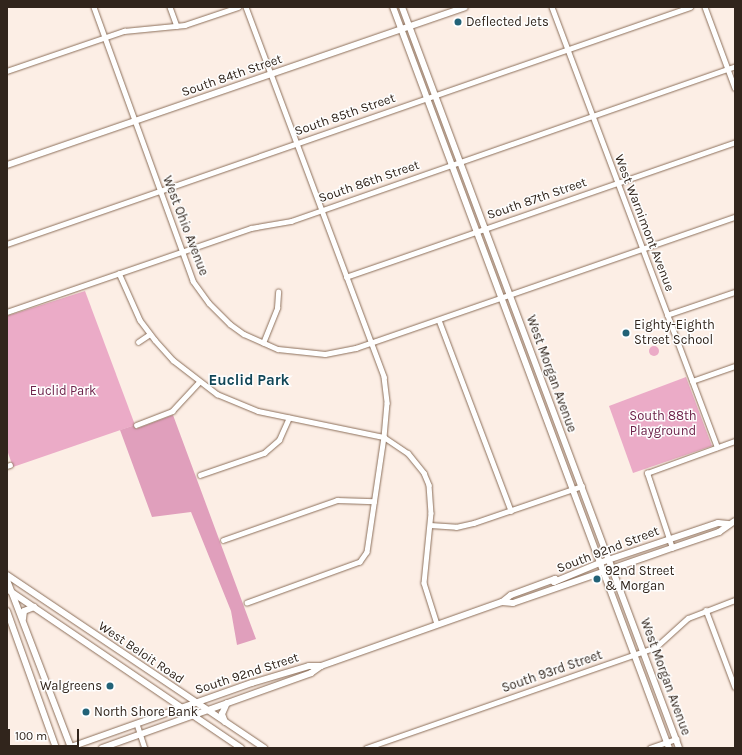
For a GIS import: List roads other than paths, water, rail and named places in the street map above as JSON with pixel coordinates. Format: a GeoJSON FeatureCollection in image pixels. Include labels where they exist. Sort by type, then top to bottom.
{"type":"FeatureCollection","features":[{"type":"Feature","properties":{"kind":"main road","name":"West Morgan Avenue"},"geometry":{"type":"LineString","coordinates":[[393,7],[617,602],[668,745]]}},
{"type":"Feature","properties":{"kind":"main road","name":"West Morgan Avenue"},"geometry":{"type":"LineString","coordinates":[[402,7],[680,748]]}},
{"type":"Feature","properties":{"kind":"main road","name":"South 84th Street"},"geometry":{"type":"LineString","coordinates":[[7,166],[465,7]]}},
{"type":"Feature","properties":{"kind":"main road"},"geometry":{"type":"LineString","coordinates":[[538,391],[545,388]]}},
{"type":"Feature","properties":{"kind":"main road","name":"South 92nd Street"},"geometry":{"type":"LineString","coordinates":[[502,602],[513,603],[719,532],[728,524],[735,521]]}},
{"type":"Feature","properties":{"kind":"main road","name":"South 92nd Street"},"geometry":{"type":"LineString","coordinates":[[102,748],[311,673],[320,666],[502,602],[511,595],[555,579],[554,582],[602,562],[718,523],[728,524]]}},
{"type":"Feature","properties":{"kind":"main road"},"geometry":{"type":"LineString","coordinates":[[591,534],[599,532]]}},
{"type":"Feature","properties":{"kind":"main road","name":"West Beloit Road"},"geometry":{"type":"LineString","coordinates":[[7,574],[264,748]]}},
{"type":"Feature","properties":{"kind":"main road"},"geometry":{"type":"LineString","coordinates":[[7,580],[70,748]]}},
{"type":"Feature","properties":{"kind":"main road","name":"West Beloit Road"},"geometry":{"type":"LineString","coordinates":[[10,591],[180,709],[241,748]]}},
{"type":"Feature","properties":{"kind":"main road"},"geometry":{"type":"LineString","coordinates":[[617,602],[624,600]]}},
{"type":"Feature","properties":{"kind":"main road"},"geometry":{"type":"LineString","coordinates":[[25,626],[23,612],[34,607]]}},
{"type":"Feature","properties":{"kind":"main road"},"geometry":{"type":"LineString","coordinates":[[7,611],[56,748]]}},
{"type":"Feature","properties":{"kind":"main road","name":"South 92nd Street"},"geometry":{"type":"LineString","coordinates":[[70,748],[196,703],[309,666],[320,666]]}},
{"type":"Feature","properties":{"kind":"main road"},"geometry":{"type":"LineString","coordinates":[[225,722],[222,714],[227,703]]}},
{"type":"Feature","properties":{"kind":"street","name":"West Ohio Avenue"},"geometry":{"type":"LineString","coordinates":[[94,7],[193,281],[209,303],[230,324],[263,343],[296,352],[325,354],[371,343],[735,217]]}},
{"type":"Feature","properties":{"kind":"street"},"geometry":{"type":"LineString","coordinates":[[170,7],[177,26]]}},
{"type":"Feature","properties":{"kind":"street"},"geometry":{"type":"LineString","coordinates":[[7,70],[124,31],[177,26],[238,7]]}},
{"type":"Feature","properties":{"kind":"street"},"geometry":{"type":"LineString","coordinates":[[246,7],[371,343],[386,390],[384,437],[367,552],[360,562],[350,567],[247,603]]}},
{"type":"Feature","properties":{"kind":"street","name":"West Warnimont Avenue"},"geometry":{"type":"LineString","coordinates":[[552,7],[717,448]]}},
{"type":"Feature","properties":{"kind":"street","name":"South 85th Street"},"geometry":{"type":"LineString","coordinates":[[7,244],[690,7]]}},
{"type":"Feature","properties":{"kind":"street"},"geometry":{"type":"LineString","coordinates":[[705,7],[735,88]]}},
{"type":"Feature","properties":{"kind":"street","name":"South 86th Street"},"geometry":{"type":"LineString","coordinates":[[8,312],[251,228],[291,221],[735,66]]}},
{"type":"Feature","properties":{"kind":"street","name":"South 87th Street"},"geometry":{"type":"LineString","coordinates":[[346,277],[735,142]]}},
{"type":"Feature","properties":{"kind":"street"},"geometry":{"type":"LineString","coordinates":[[120,273],[133,306],[150,334],[173,360],[199,382],[236,403],[289,418],[384,437],[408,453],[424,473],[432,502],[424,583],[437,624]]}},
{"type":"Feature","properties":{"kind":"street"},"geometry":{"type":"LineString","coordinates":[[263,343],[277,308],[278,292]]}},
{"type":"Feature","properties":{"kind":"street"},"geometry":{"type":"LineString","coordinates":[[667,315],[735,292]]}},
{"type":"Feature","properties":{"kind":"street"},"geometry":{"type":"LineString","coordinates":[[439,320],[510,511]]}},
{"type":"Feature","properties":{"kind":"street"},"geometry":{"type":"LineString","coordinates":[[138,342],[150,334]]}},
{"type":"Feature","properties":{"kind":"street"},"geometry":{"type":"LineString","coordinates":[[692,380],[735,366]]}},
{"type":"Feature","properties":{"kind":"street"},"geometry":{"type":"LineString","coordinates":[[136,425],[172,411],[199,382]]}},
{"type":"Feature","properties":{"kind":"street"},"geometry":{"type":"LineString","coordinates":[[200,476],[264,453],[279,440],[289,418]]}},
{"type":"Feature","properties":{"kind":"street"},"geometry":{"type":"LineString","coordinates":[[672,548],[647,473],[735,441]]}},
{"type":"Feature","properties":{"kind":"street"},"geometry":{"type":"LineString","coordinates":[[430,525],[456,527],[510,511],[582,486]]}},
{"type":"Feature","properties":{"kind":"street"},"geometry":{"type":"LineString","coordinates":[[222,540],[337,500],[374,501]]}},
{"type":"Feature","properties":{"kind":"street","name":"South 93rd Street"},"geometry":{"type":"LineString","coordinates":[[366,748],[644,651],[663,642],[688,618],[735,600]]}},
{"type":"Feature","properties":{"kind":"street"},"geometry":{"type":"LineString","coordinates":[[706,610],[733,675],[735,687]]}},
{"type":"Feature","properties":{"kind":"street"},"geometry":{"type":"LineString","coordinates":[[137,724],[145,748]]}},
{"type":"Feature","properties":{"kind":"street"},"geometry":{"type":"LineString","coordinates":[[650,748],[668,745],[676,739]]}},
{"type":"Feature","properties":{"kind":"place","name":"Deflected Jets"},"geometry":{"type":"Point","coordinates":[458,22]}},
{"type":"Feature","properties":{"kind":"place","name":"Eighty-Eighth Street School"},"geometry":{"type":"Point","coordinates":[626,333]}},
{"type":"Feature","properties":{"kind":"place","name":"92nd Street & Morgan"},"geometry":{"type":"Point","coordinates":[597,579]}},
{"type":"Feature","properties":{"kind":"place","name":"Walgreens"},"geometry":{"type":"Point","coordinates":[110,686]}},
{"type":"Feature","properties":{"kind":"place","name":"North Shore Bank"},"geometry":{"type":"Point","coordinates":[86,712]}},
{"type":"Feature","properties":{"kind":"district","name":"Euclid Park"},"geometry":{"type":"Point","coordinates":[249,381]}},
{"type":"Feature","properties":{"kind":"park label","name":"South 88th Playground"},"geometry":{"type":"Point","coordinates":[663,424]}}]}
